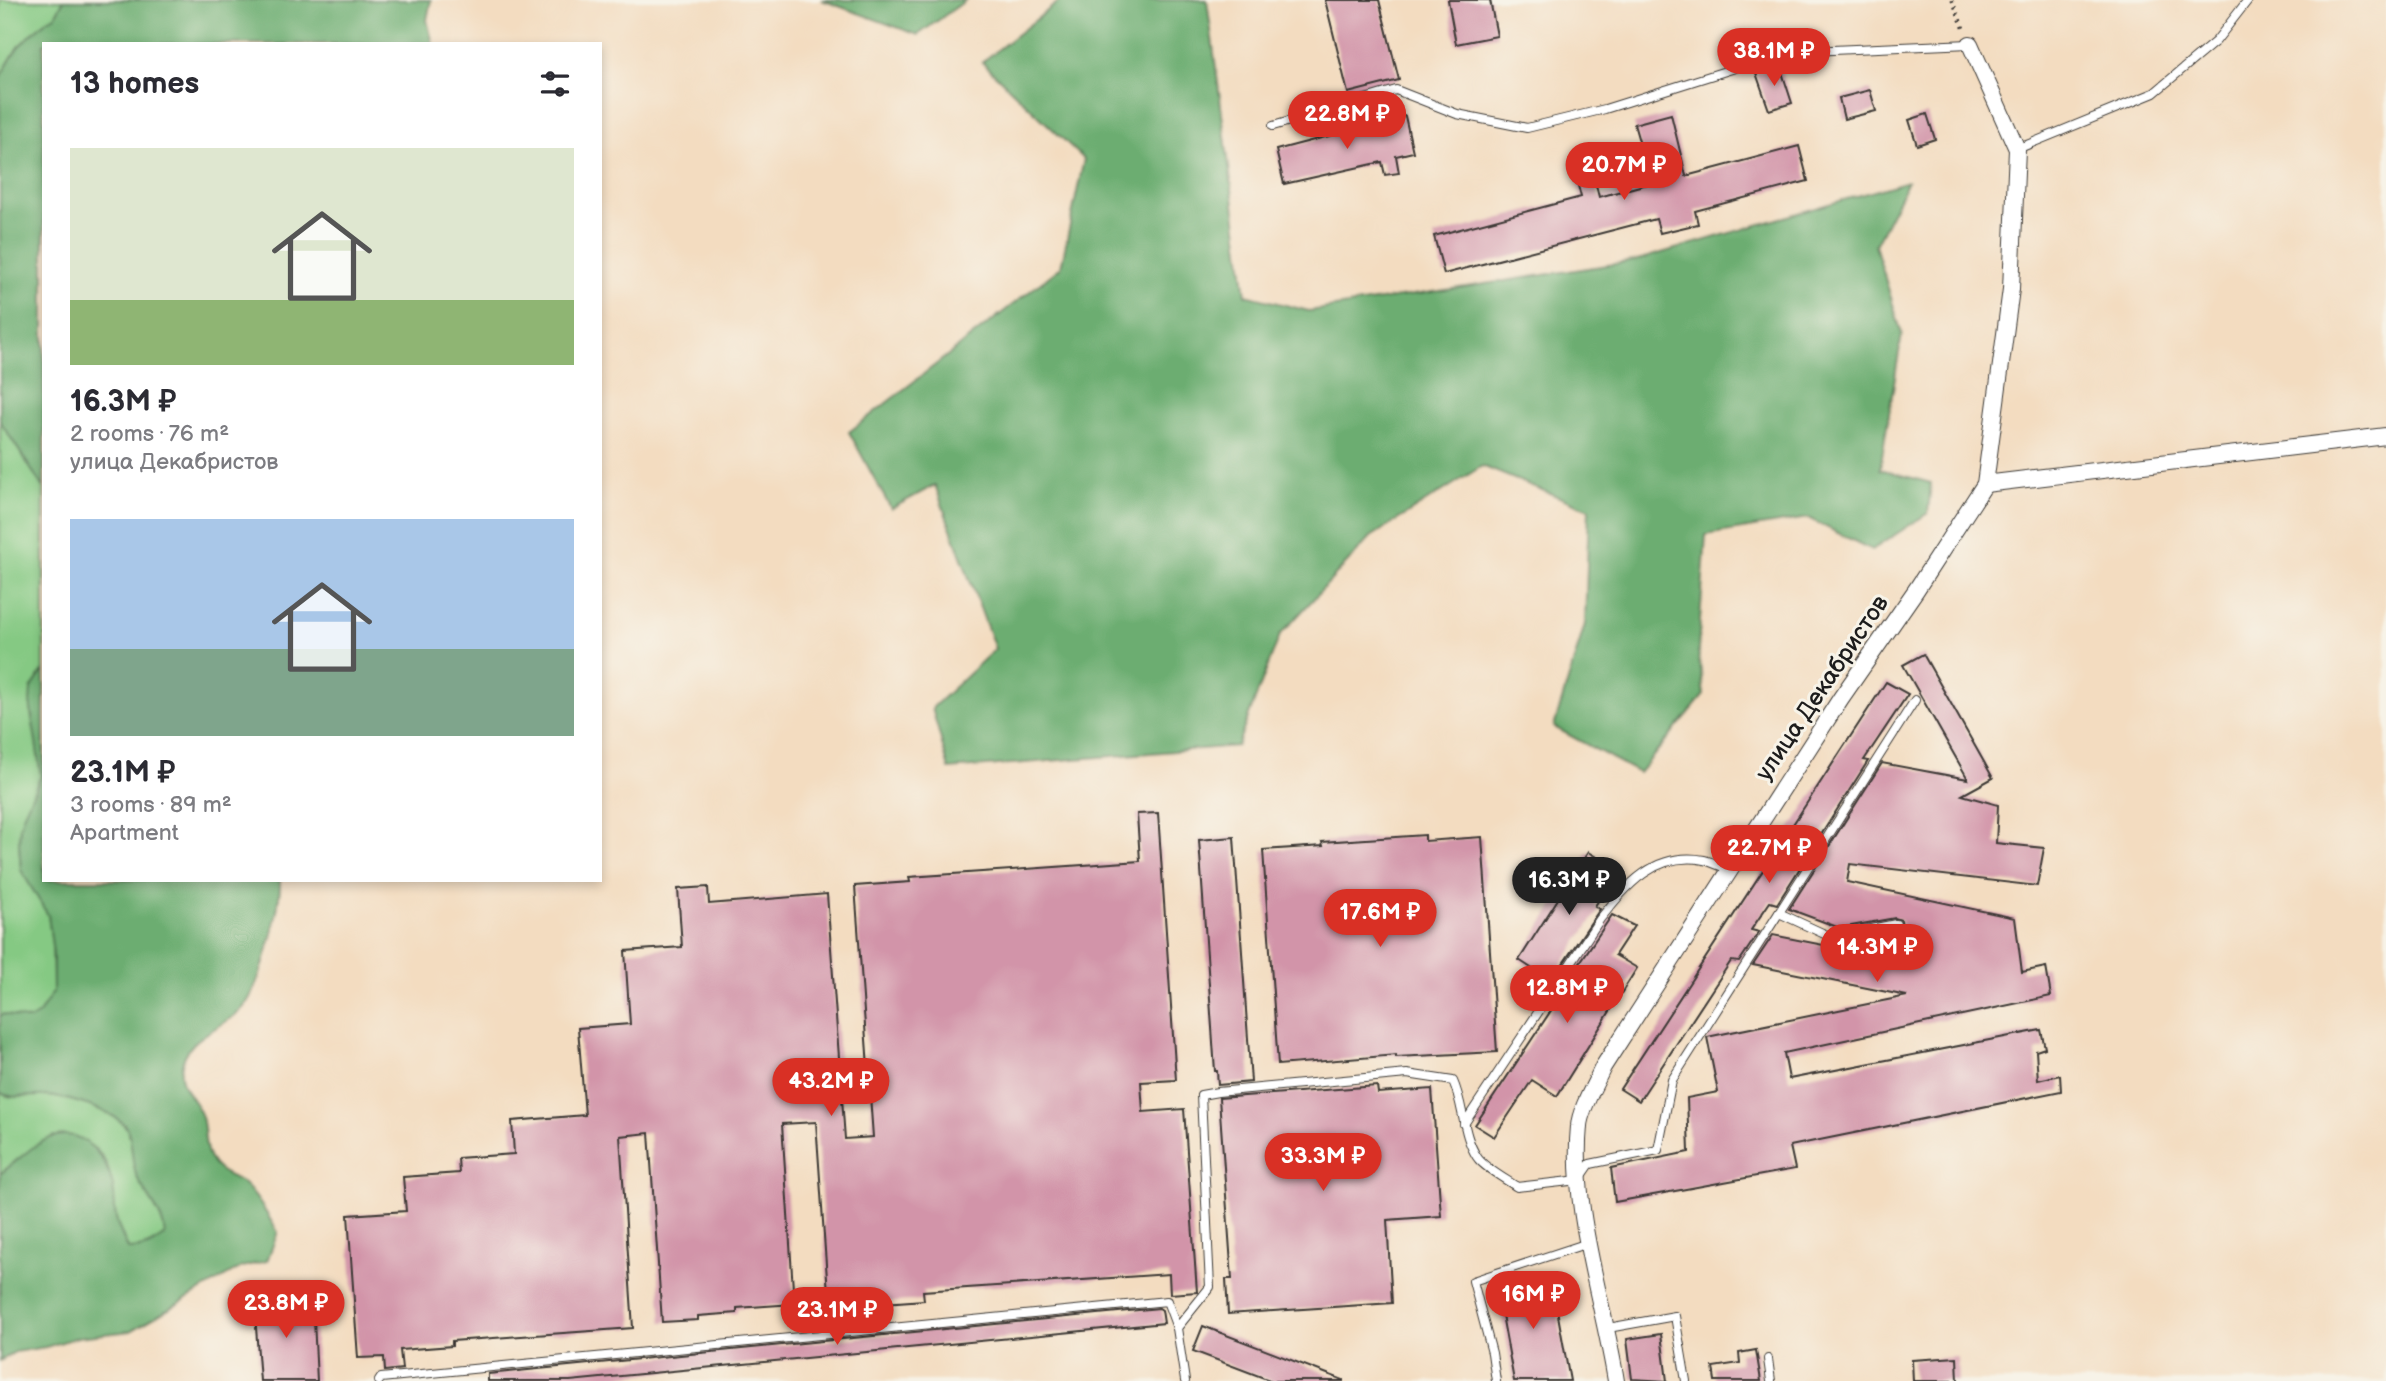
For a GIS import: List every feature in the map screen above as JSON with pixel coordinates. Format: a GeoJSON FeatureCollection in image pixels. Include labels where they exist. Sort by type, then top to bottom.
{"type":"FeatureCollection","features":[{"type":"Feature","properties":{"kind":"street","name":"улица Декабристов"},"geometry":{"type":"LineString","coordinates":[[1616,1381],[1608,1328],[1588,1243],[1579,1180],[1578,1124],[1603,1066],[1841,698],[1985,484],[2011,289],[2017,149],[1970,44]]}},
{"type":"Feature","properties":{"kind":"street"},"geometry":{"type":"LineString","coordinates":[[1985,484],[2386,436]]}},
{"type":"Feature","properties":{"kind":"lane"},"geometry":{"type":"LineString","coordinates":[[2017,149],[2154,93],[2216,41],[2248,0]]}},
{"type":"Feature","properties":{"kind":"lane"},"geometry":{"type":"LineString","coordinates":[[1273,126],[1396,90],[1457,114],[1527,128],[1605,109],[1786,52],[1970,44]]}},
{"type":"Feature","properties":{"kind":"lane"},"geometry":{"type":"LineString","coordinates":[[1177,1328],[1210,1287],[1201,1095],[1218,1091],[1407,1074],[1453,1081],[1459,1095],[1464,1124],[1477,1158],[1517,1187],[1579,1180],[1590,1164],[1658,1150],[1672,1080],[1914,700]]}},
{"type":"Feature","properties":{"kind":"lane"},"geometry":{"type":"LineString","coordinates":[[1464,1124],[1600,919],[1634,880],[1642,873],[1669,860],[1703,860],[1730,870]]}},
{"type":"Feature","properties":{"kind":"lane"},"geometry":{"type":"LineString","coordinates":[[1779,913],[1832,937],[1896,924]]}},
{"type":"Feature","properties":{"kind":"lane"},"geometry":{"type":"LineString","coordinates":[[1496,1381],[1492,1353],[1473,1281],[1588,1243]]}},
{"type":"Feature","properties":{"kind":"lane"},"geometry":{"type":"LineString","coordinates":[[379,1381],[381,1378],[1167,1301],[1177,1328],[1185,1381]]}},
{"type":"Feature","properties":{"kind":"lane"},"geometry":{"type":"LineString","coordinates":[[1608,1328],[1675,1316],[1686,1381]]}},
{"type":"Feature","properties":{"kind":"lane"},"geometry":{"type":"LineString","coordinates":[[1768,1359],[1771,1381]]}},
{"type":"Feature","properties":{"kind":"path"},"geometry":{"type":"LineString","coordinates":[[1952,0],[1970,44]]}},
{"type":"Feature","properties":{"kind":"green space"},"geometry":{"type":"Polygon","coordinates":[[[0,0],[64,0],[55,16],[18,47],[0,77],[0,0]]]}},
{"type":"Feature","properties":{"kind":"green space"},"geometry":{"type":"Polygon","coordinates":[[[64,0],[431,0],[427,20],[432,42],[42,42],[42,486],[0,421],[0,77],[18,47],[55,16],[64,0]]]}},
{"type":"Feature","properties":{"kind":"green space"},"geometry":{"type":"Polygon","coordinates":[[[822,0],[966,0],[918,35],[822,0]]]}},
{"type":"Feature","properties":{"kind":"green space"},"geometry":{"type":"Polygon","coordinates":[[[1061,0],[1207,0],[1246,295],[1309,311],[1634,261],[1908,181],[1875,245],[1902,334],[1880,469],[1931,483],[1928,513],[1872,550],[1808,518],[1706,535],[1698,650],[1704,695],[1639,773],[1554,727],[1585,624],[1589,509],[1482,466],[1371,537],[1280,635],[1237,746],[949,769],[932,708],[995,649],[935,485],[891,509],[849,432],[1061,267],[1084,159],[982,62],[1061,0]]]}},
{"type":"Feature","properties":{"kind":"green space"},"geometry":{"type":"Polygon","coordinates":[[[0,421],[42,486],[42,672],[38,677],[31,714],[41,776],[20,826],[19,844],[21,870],[48,915],[52,942],[53,992],[39,1014],[29,1021],[4,1014],[0,1016],[0,421]]]}},
{"type":"Feature","properties":{"kind":"green space"},"geometry":{"type":"Polygon","coordinates":[[[42,673],[42,882],[280,882],[269,946],[250,998],[235,1016],[197,1040],[184,1058],[181,1070],[185,1089],[202,1117],[210,1159],[217,1168],[249,1189],[278,1232],[267,1261],[242,1267],[131,1331],[78,1337],[46,1347],[15,1352],[0,1361],[0,1174],[32,1148],[53,1137],[65,1135],[84,1141],[93,1148],[106,1166],[114,1190],[117,1222],[128,1249],[148,1246],[165,1235],[158,1212],[137,1177],[129,1135],[122,1122],[102,1111],[76,1102],[52,1097],[16,1097],[0,1093],[0,1016],[4,1014],[29,1020],[39,1014],[53,992],[53,954],[48,915],[21,870],[19,844],[24,813],[41,776],[30,702],[31,689],[42,673]]]}},
{"type":"Feature","properties":{"kind":"green space"},"geometry":{"type":"Polygon","coordinates":[[[0,1093],[16,1097],[62,1098],[98,1109],[118,1119],[128,1130],[137,1177],[158,1212],[165,1235],[148,1245],[128,1249],[117,1222],[108,1169],[99,1152],[83,1142],[53,1136],[0,1174],[0,1093]]]}},
{"type":"Feature","properties":{"kind":"building"},"geometry":{"type":"Polygon","coordinates":[[[1325,0],[1379,0],[1399,80],[1348,93],[1325,0]]]}},
{"type":"Feature","properties":{"kind":"building"},"geometry":{"type":"Polygon","coordinates":[[[1448,0],[1490,0],[1497,36],[1456,44],[1448,0]]]}},
{"type":"Feature","properties":{"kind":"building"},"geometry":{"type":"Polygon","coordinates":[[[1780,66],[1792,103],[1769,110],[1756,73],[1780,66]]]}},
{"type":"Feature","properties":{"kind":"building"},"geometry":{"type":"Polygon","coordinates":[[[1870,90],[1876,111],[1844,119],[1839,98],[1870,90]]]}},
{"type":"Feature","properties":{"kind":"building"},"geometry":{"type":"Polygon","coordinates":[[[1671,114],[1686,176],[1799,146],[1808,181],[1695,211],[1698,224],[1660,233],[1656,219],[1444,274],[1434,236],[1581,197],[1577,182],[1594,177],[1599,197],[1651,183],[1634,124],[1671,114]]]}},
{"type":"Feature","properties":{"kind":"building"},"geometry":{"type":"Polygon","coordinates":[[[1927,114],[1935,139],[1917,145],[1909,120],[1927,114]]]}},
{"type":"Feature","properties":{"kind":"building"},"geometry":{"type":"Polygon","coordinates":[[[1405,116],[1413,152],[1396,156],[1399,173],[1385,175],[1382,162],[1284,184],[1276,150],[1405,116]]]}},
{"type":"Feature","properties":{"kind":"building"},"geometry":{"type":"Polygon","coordinates":[[[1923,654],[1993,778],[1962,795],[1998,805],[1996,843],[2044,848],[2037,886],[1850,864],[1847,882],[2015,918],[2022,972],[2046,967],[2051,996],[1784,1053],[1789,1079],[2041,1030],[2045,1048],[2036,1051],[2038,1080],[2060,1075],[2061,1091],[1790,1146],[1795,1169],[1615,1202],[1611,1168],[1689,1152],[1687,1098],[1718,1092],[1707,1037],[1907,996],[1753,965],[1773,935],[1879,956],[1882,944],[1863,937],[1902,927],[1901,920],[1895,918],[1840,928],[1789,909],[1882,763],[1968,779],[1903,665],[1923,654]]]}},
{"type":"Feature","properties":{"kind":"building"},"geometry":{"type":"Polygon","coordinates":[[[1886,682],[1908,694],[1864,760],[1868,761],[1777,904],[1770,902],[1751,930],[1759,932],[1739,962],[1731,961],[1639,1101],[1620,1089],[1886,682]]]}},
{"type":"Feature","properties":{"kind":"building"},"geometry":{"type":"Polygon","coordinates":[[[1158,813],[1176,1080],[1141,1082],[1143,1112],[1184,1109],[1197,1292],[1170,1294],[1169,1274],[923,1291],[924,1300],[829,1307],[816,1122],[782,1124],[794,1304],[737,1308],[737,1313],[698,1316],[698,1320],[662,1322],[649,1133],[620,1136],[633,1328],[452,1341],[452,1346],[400,1350],[402,1369],[385,1371],[384,1357],[358,1358],[348,1215],[406,1211],[403,1177],[459,1173],[458,1158],[514,1154],[512,1121],[585,1115],[578,1028],[630,1024],[625,951],[682,947],[678,889],[708,887],[709,904],[827,894],[845,1139],[873,1137],[855,886],[910,882],[909,877],[1140,861],[1137,814],[1158,813]]]}},
{"type":"Feature","properties":{"kind":"building"},"geometry":{"type":"Polygon","coordinates":[[[1425,835],[1425,841],[1482,837],[1497,1052],[1396,1055],[1278,1065],[1263,850],[1323,846],[1322,842],[1425,835]]]}},
{"type":"Feature","properties":{"kind":"building"},"geometry":{"type":"Polygon","coordinates":[[[1234,837],[1251,1082],[1218,1085],[1199,840],[1234,837]]]}},
{"type":"Feature","properties":{"kind":"building"},"geometry":{"type":"Polygon","coordinates":[[[1588,852],[1618,870],[1595,906],[1600,909],[1551,981],[1519,960],[1588,852]]]}},
{"type":"Feature","properties":{"kind":"building"},"geometry":{"type":"Polygon","coordinates":[[[1612,915],[1634,926],[1615,955],[1637,968],[1557,1096],[1532,1080],[1494,1137],[1475,1125],[1612,915]]]}},
{"type":"Feature","properties":{"kind":"building"},"geometry":{"type":"Polygon","coordinates":[[[1377,1086],[1378,1093],[1432,1089],[1441,1216],[1387,1220],[1392,1303],[1228,1314],[1226,1279],[1232,1279],[1219,1098],[1377,1086]]]}},
{"type":"Feature","properties":{"kind":"building"},"geometry":{"type":"Polygon","coordinates":[[[1551,1277],[1570,1381],[1514,1381],[1497,1287],[1551,1277]]]}},
{"type":"Feature","properties":{"kind":"building"},"geometry":{"type":"Polygon","coordinates":[[[313,1299],[317,1381],[260,1381],[254,1300],[313,1299]]]}},
{"type":"Feature","properties":{"kind":"building"},"geometry":{"type":"Polygon","coordinates":[[[1159,1308],[1162,1310],[1164,1323],[570,1381],[488,1381],[488,1374],[1159,1308]]]}},
{"type":"Feature","properties":{"kind":"building"},"geometry":{"type":"Polygon","coordinates":[[[1203,1326],[1343,1381],[1272,1381],[1193,1351],[1203,1326]]]}},
{"type":"Feature","properties":{"kind":"building"},"geometry":{"type":"Polygon","coordinates":[[[1661,1334],[1667,1381],[1632,1379],[1627,1339],[1661,1334]]]}},
{"type":"Feature","properties":{"kind":"building"},"geometry":{"type":"Polygon","coordinates":[[[1756,1350],[1761,1381],[1715,1381],[1713,1367],[1740,1363],[1739,1353],[1756,1350]]]}},
{"type":"Feature","properties":{"kind":"building"},"geometry":{"type":"Polygon","coordinates":[[[1957,1357],[1958,1381],[1913,1381],[1912,1360],[1957,1357]]]}}]}
